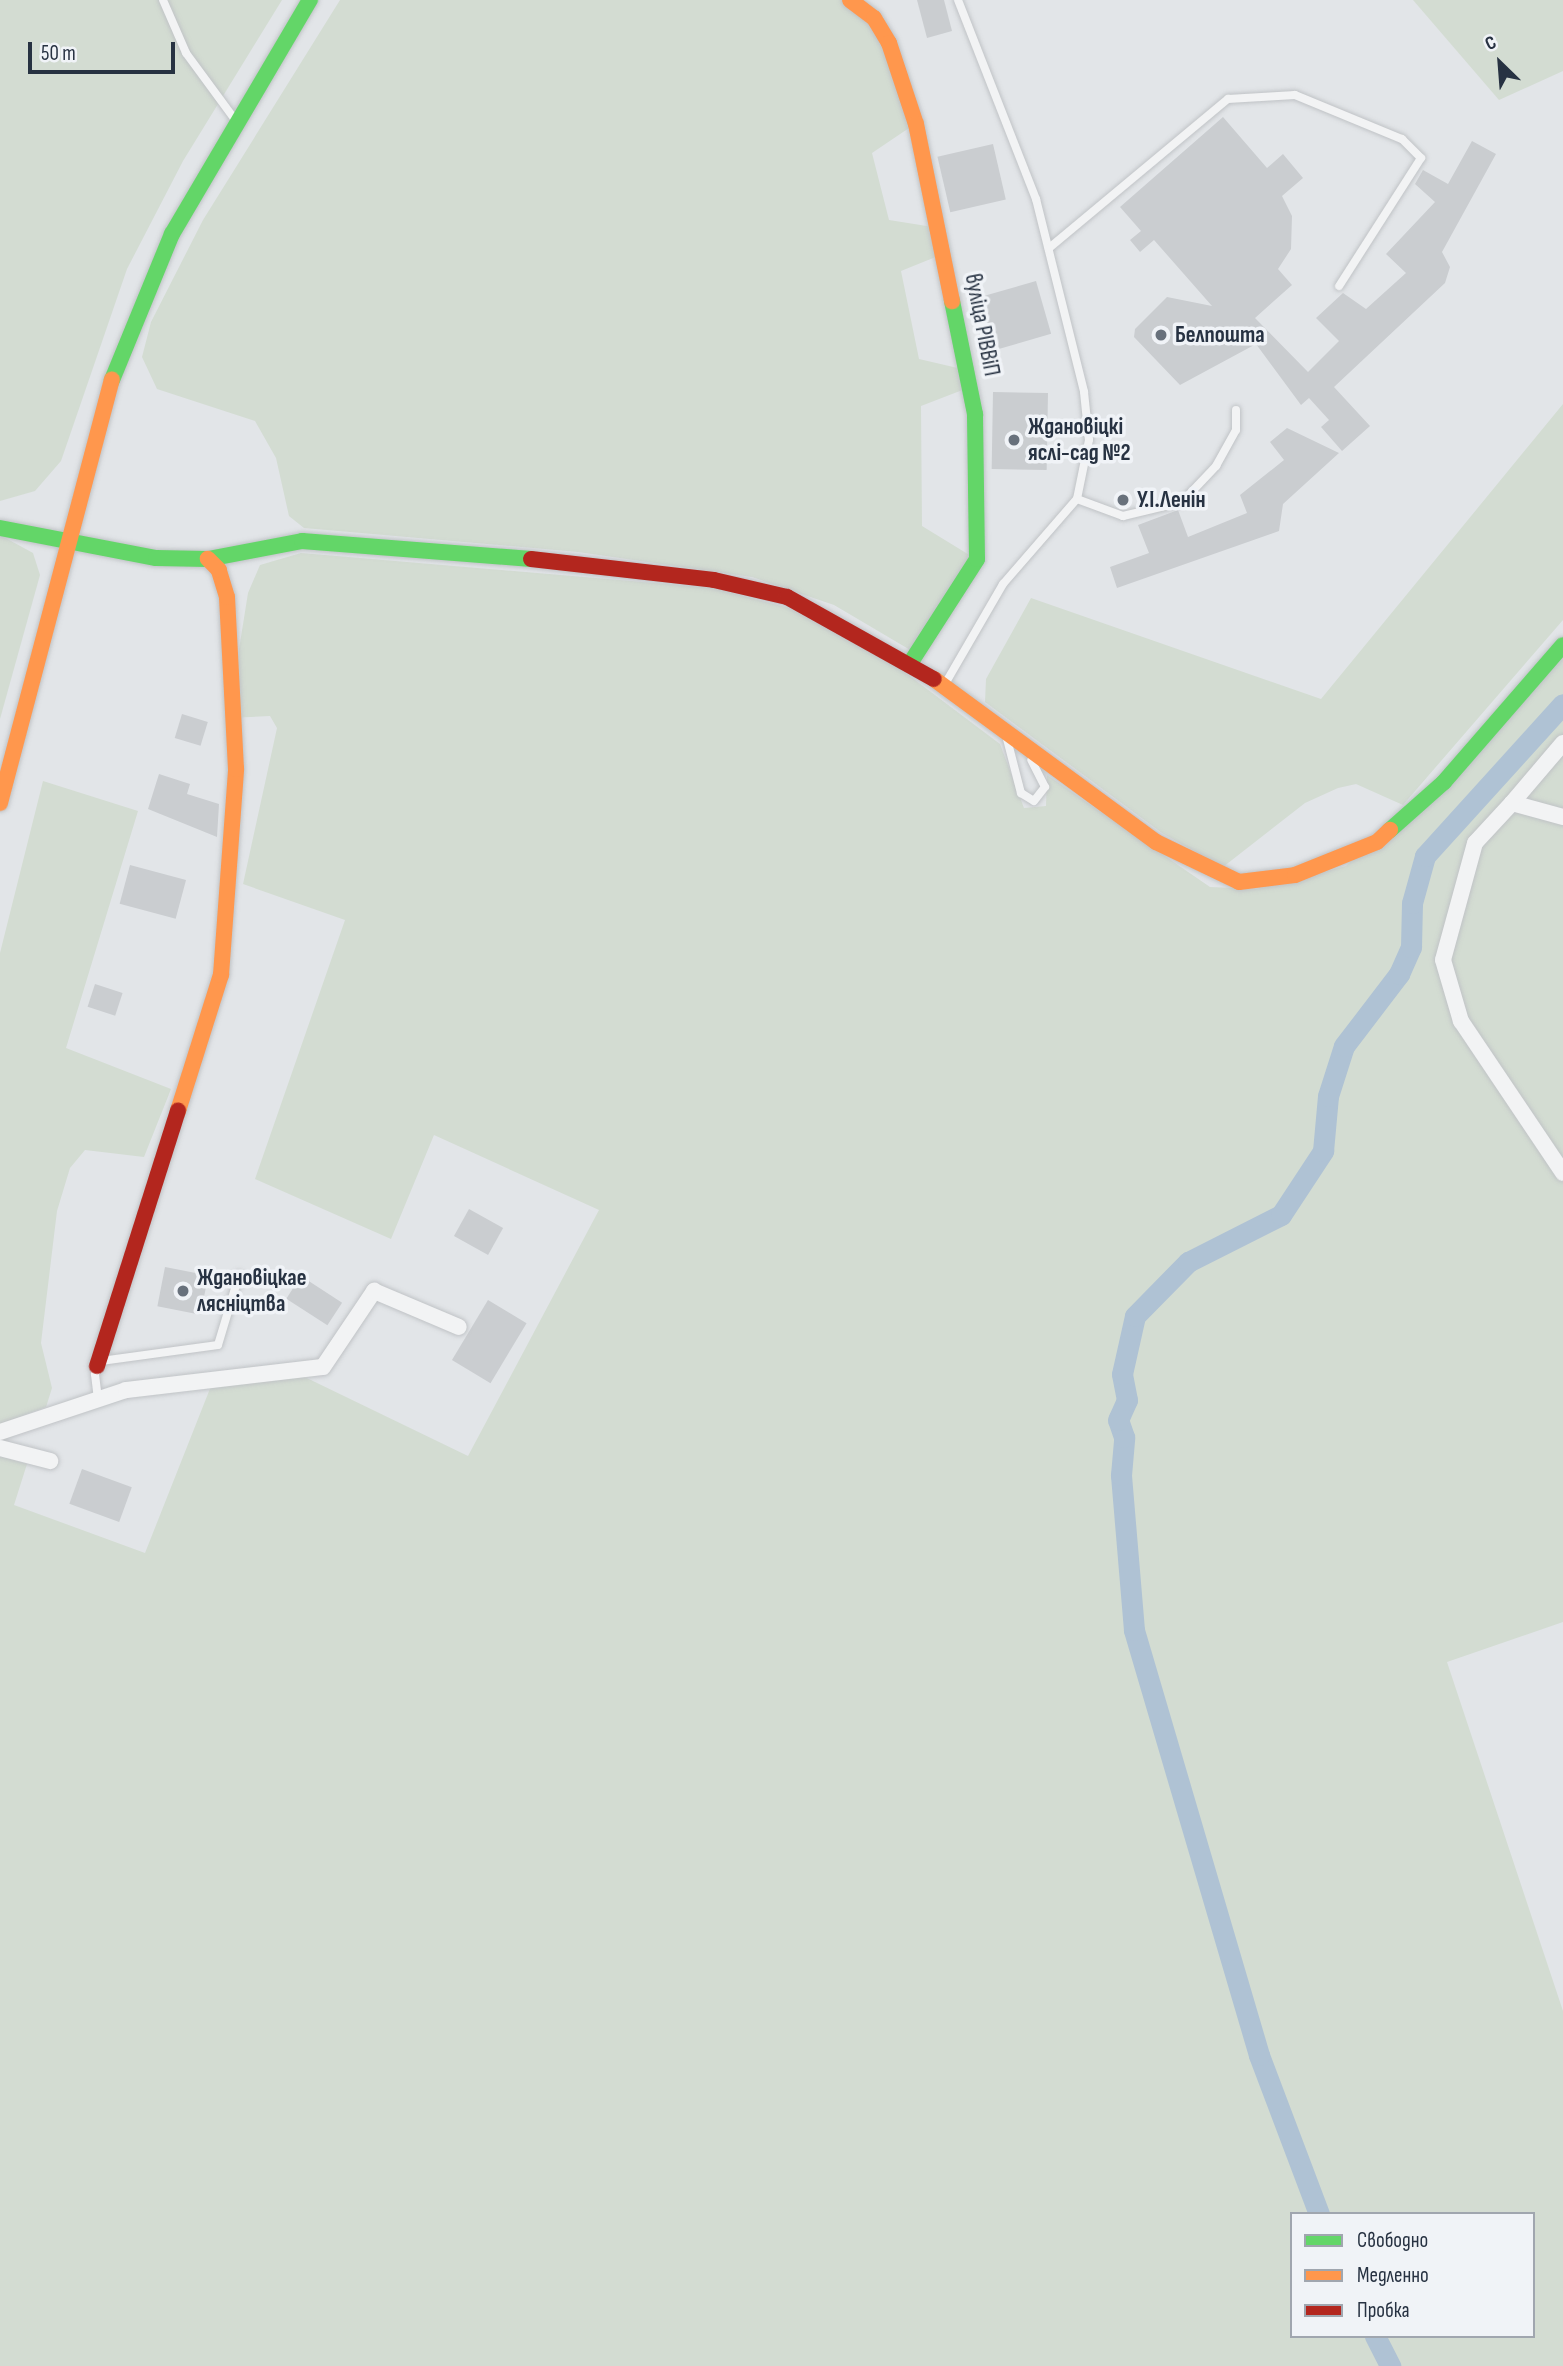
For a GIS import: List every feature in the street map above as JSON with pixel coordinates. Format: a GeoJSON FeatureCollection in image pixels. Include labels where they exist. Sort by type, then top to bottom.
{"type":"FeatureCollection","features":[{"type":"Feature","properties":{"kind":"street"},"geometry":{"type":"LineString","coordinates":[[0,803],[67,539],[119,354],[149,279],[236,121],[310,0]]}},
{"type":"Feature","properties":{"kind":"street","name":"вуліца РІВВіП"},"geometry":{"type":"LineString","coordinates":[[850,0],[874,18],[889,43],[916,124],[975,414],[977,559],[911,662]]}},
{"type":"Feature","properties":{"kind":"street"},"geometry":{"type":"LineString","coordinates":[[0,528],[156,558],[208,559],[302,541],[714,580],[787,597],[911,662],[1156,842],[1217,875],[1239,882],[1283,877],[1377,842],[1444,782],[1563,645]]}},
{"type":"Feature","properties":{"kind":"street"},"geometry":{"type":"LineString","coordinates":[[97,1366],[201,1052],[225,948],[236,769],[232,653],[224,582],[208,559]]}},
{"type":"Feature","properties":{"kind":"street"},"geometry":{"type":"LineString","coordinates":[[1563,743],[1475,843],[1443,960],[1461,1021],[1563,1173]]}},
{"type":"Feature","properties":{"kind":"street"},"geometry":{"type":"LineString","coordinates":[[1512,803],[1563,817]]}},
{"type":"Feature","properties":{"kind":"street"},"geometry":{"type":"LineString","coordinates":[[0,1432],[98,1399],[200,1377],[323,1367],[374,1292],[459,1327]]}},
{"type":"Feature","properties":{"kind":"street"},"geometry":{"type":"LineString","coordinates":[[0,1448],[50,1461]]}},
{"type":"Feature","properties":{"kind":"lane"},"geometry":{"type":"LineString","coordinates":[[163,0],[186,53],[236,121]]}},
{"type":"Feature","properties":{"kind":"lane"},"geometry":{"type":"LineString","coordinates":[[944,687],[1003,583],[1077,499],[1088,413],[1037,199],[958,0]]}},
{"type":"Feature","properties":{"kind":"lane"},"geometry":{"type":"LineString","coordinates":[[1049,248],[1228,99],[1295,95],[1402,139],[1421,158],[1339,286]]}},
{"type":"Feature","properties":{"kind":"lane"},"geometry":{"type":"LineString","coordinates":[[1077,499],[1123,516],[1182,502],[1216,466],[1236,430],[1236,410]]}},
{"type":"Feature","properties":{"kind":"lane"},"geometry":{"type":"LineString","coordinates":[[1006,733],[1021,793],[1034,802],[1045,787],[1023,746]]}},
{"type":"Feature","properties":{"kind":"lane"},"geometry":{"type":"LineString","coordinates":[[98,1399],[97,1366],[107,1359],[218,1345],[239,1275]]}},
{"type":"Feature","properties":{"kind":"shaded area"},"geometry":{"type":"Polygon","coordinates":[[[0,0],[282,0],[183,161],[127,269],[61,461],[35,491],[0,501],[0,0]]]}},
{"type":"Feature","properties":{"kind":"shaded area"},"geometry":{"type":"Polygon","coordinates":[[[340,0],[846,0],[873,22],[912,126],[872,153],[889,220],[933,227],[938,256],[901,271],[919,359],[962,369],[965,389],[921,406],[922,526],[971,556],[912,651],[834,605],[752,577],[578,552],[304,528],[289,516],[276,458],[255,421],[157,389],[142,357],[151,322],[203,220],[340,0]]]}},
{"type":"Feature","properties":{"kind":"shaded area"},"geometry":{"type":"Polygon","coordinates":[[[1413,0],[1563,0],[1563,71],[1499,100],[1413,0]]]}},
{"type":"Feature","properties":{"kind":"shaded area"},"geometry":{"type":"Polygon","coordinates":[[[1563,404],[1563,620],[1403,805],[1356,784],[1338,788],[1305,803],[1223,867],[1162,833],[985,702],[986,679],[1031,598],[1321,699],[1563,404]]]}},
{"type":"Feature","properties":{"kind":"shaded area"},"geometry":{"type":"Polygon","coordinates":[[[0,535],[33,553],[40,575],[0,719],[0,535]]]}},
{"type":"Feature","properties":{"kind":"shaded area"},"geometry":{"type":"Polygon","coordinates":[[[301,553],[713,588],[789,608],[899,668],[1000,744],[1024,808],[1046,806],[1047,775],[1210,887],[1257,889],[1346,866],[1563,659],[1563,739],[1475,843],[1513,805],[1563,819],[1563,1622],[1447,1662],[1563,2011],[1563,2366],[0,2366],[0,1456],[27,1464],[14,1505],[145,1553],[215,1376],[284,1367],[468,1456],[599,1210],[434,1135],[391,1239],[255,1179],[345,920],[243,884],[277,728],[270,716],[228,718],[248,593],[260,565],[301,553]]]}},
{"type":"Feature","properties":{"kind":"shaded area"},"geometry":{"type":"Polygon","coordinates":[[[1563,747],[1563,815],[1515,802],[1563,747]]]}},
{"type":"Feature","properties":{"kind":"shaded area"},"geometry":{"type":"Polygon","coordinates":[[[43,781],[138,811],[66,1048],[171,1089],[144,1157],[85,1150],[70,1168],[57,1211],[41,1343],[52,1388],[46,1407],[0,1424],[0,953],[43,781]]]}},
{"type":"Feature","properties":{"kind":"building"},"geometry":{"type":"Polygon","coordinates":[[[917,0],[944,0],[952,31],[927,38],[917,0]]]}},
{"type":"Feature","properties":{"kind":"building"},"geometry":{"type":"Polygon","coordinates":[[[1223,117],[1267,168],[1283,154],[1303,178],[1282,196],[1292,216],[1291,249],[1278,269],[1292,285],[1255,318],[1308,372],[1339,341],[1316,318],[1343,293],[1366,309],[1406,273],[1386,254],[1435,202],[1415,184],[1423,170],[1448,184],[1472,141],[1496,154],[1442,252],[1450,267],[1445,283],[1334,387],[1370,426],[1342,451],[1321,427],[1329,420],[1309,398],[1301,405],[1256,344],[1180,385],[1134,337],[1135,329],[1167,297],[1212,306],[1154,240],[1140,252],[1130,240],[1141,231],[1120,207],[1223,117]]]}},
{"type":"Feature","properties":{"kind":"building"},"geometry":{"type":"Polygon","coordinates":[[[993,144],[1006,200],[950,212],[937,157],[993,144]]]}},
{"type":"Feature","properties":{"kind":"building"},"geometry":{"type":"Polygon","coordinates":[[[1036,281],[1051,334],[985,353],[970,300],[1036,281]]]}},
{"type":"Feature","properties":{"kind":"building"},"geometry":{"type":"Polygon","coordinates":[[[993,392],[1048,393],[1047,470],[992,469],[993,392]]]}},
{"type":"Feature","properties":{"kind":"building"},"geometry":{"type":"Polygon","coordinates":[[[1287,428],[1339,453],[1283,504],[1279,531],[1117,588],[1110,567],[1149,553],[1138,525],[1178,510],[1188,537],[1247,513],[1240,495],[1284,460],[1270,442],[1287,428]]]}},
{"type":"Feature","properties":{"kind":"building"},"geometry":{"type":"Polygon","coordinates":[[[182,714],[208,722],[201,746],[175,738],[182,714]]]}},
{"type":"Feature","properties":{"kind":"building"},"geometry":{"type":"Polygon","coordinates":[[[159,774],[190,784],[187,794],[219,804],[217,837],[148,809],[159,774]]]}},
{"type":"Feature","properties":{"kind":"building"},"geometry":{"type":"Polygon","coordinates":[[[130,865],[186,880],[176,919],[120,904],[130,865]]]}},
{"type":"Feature","properties":{"kind":"building"},"geometry":{"type":"Polygon","coordinates":[[[95,984],[123,993],[115,1016],[88,1007],[95,984]]]}},
{"type":"Feature","properties":{"kind":"building"},"geometry":{"type":"Polygon","coordinates":[[[469,1209],[503,1228],[488,1255],[454,1236],[469,1209]]]}},
{"type":"Feature","properties":{"kind":"building","name":"Ждановіцкае лясніцтва"},"geometry":{"type":"Polygon","coordinates":[[[165,1267],[208,1275],[201,1315],[157,1306],[165,1267]]]}},
{"type":"Feature","properties":{"kind":"building"},"geometry":{"type":"Polygon","coordinates":[[[301,1276],[342,1303],[327,1325],[286,1299],[301,1276]]]}},
{"type":"Feature","properties":{"kind":"building"},"geometry":{"type":"Polygon","coordinates":[[[488,1300],[527,1323],[491,1383],[452,1360],[488,1300]]]}},
{"type":"Feature","properties":{"kind":"building"},"geometry":{"type":"Polygon","coordinates":[[[82,1469],[132,1487],[119,1522],[69,1504],[82,1469]]]}},
{"type":"Feature","properties":{"kind":"waterway"},"geometry":{"type":"LineString","coordinates":[[1318,2212],[1259,2055],[1134,1630],[1121,1475],[1124,1437],[1118,1420],[1127,1400],[1122,1374],[1135,1316],[1188,1262],[1281,1215],[1323,1151],[1328,1096],[1344,1046],[1399,974],[1411,947],[1412,903],[1425,856],[1563,704]]}},
{"type":"Feature","properties":{"kind":"waterway"},"geometry":{"type":"LineString","coordinates":[[1376,2338],[1390,2366]]}},
{"type":"Feature","properties":{"kind":"traffic: fast"},"geometry":{"type":"LineString","coordinates":[[112,380],[172,234],[310,0]]}},
{"type":"Feature","properties":{"kind":"traffic: fast"},"geometry":{"type":"LineString","coordinates":[[911,662],[977,559],[975,414],[952,301]]}},
{"type":"Feature","properties":{"kind":"traffic: fast"},"geometry":{"type":"LineString","coordinates":[[0,528],[156,558],[208,559],[302,541],[531,559]]}},
{"type":"Feature","properties":{"kind":"traffic: fast"},"geometry":{"type":"LineString","coordinates":[[1390,830],[1444,782],[1563,645]]}},
{"type":"Feature","properties":{"kind":"traffic: slow"},"geometry":{"type":"LineString","coordinates":[[850,0],[874,18],[889,43],[916,124],[952,301]]}},
{"type":"Feature","properties":{"kind":"traffic: slow"},"geometry":{"type":"LineString","coordinates":[[0,803],[112,380]]}},
{"type":"Feature","properties":{"kind":"traffic: slow"},"geometry":{"type":"LineString","coordinates":[[178,1111],[221,975],[236,769],[227,597],[219,570],[208,559]]}},
{"type":"Feature","properties":{"kind":"traffic: slow"},"geometry":{"type":"LineString","coordinates":[[934,679],[1156,842],[1239,882],[1295,875],[1377,842],[1390,830]]}},
{"type":"Feature","properties":{"kind":"traffic: jam"},"geometry":{"type":"LineString","coordinates":[[531,559],[714,580],[787,597],[934,679]]}},
{"type":"Feature","properties":{"kind":"traffic: jam"},"geometry":{"type":"LineString","coordinates":[[97,1366],[178,1111]]}},
{"type":"Feature","properties":{"kind":"place","name":"Белпошта"},"geometry":{"type":"Point","coordinates":[1161,335]}},
{"type":"Feature","properties":{"kind":"place","name":"Ждановіцкі яслі-сад №2"},"geometry":{"type":"Point","coordinates":[1014,440]}},
{"type":"Feature","properties":{"kind":"place","name":"У.І.Ленін"},"geometry":{"type":"Point","coordinates":[1123,500]}},
{"type":"Feature","properties":{"kind":"place","name":"Ждановіцкае лясніцтва"},"geometry":{"type":"Point","coordinates":[183,1291]}}]}
